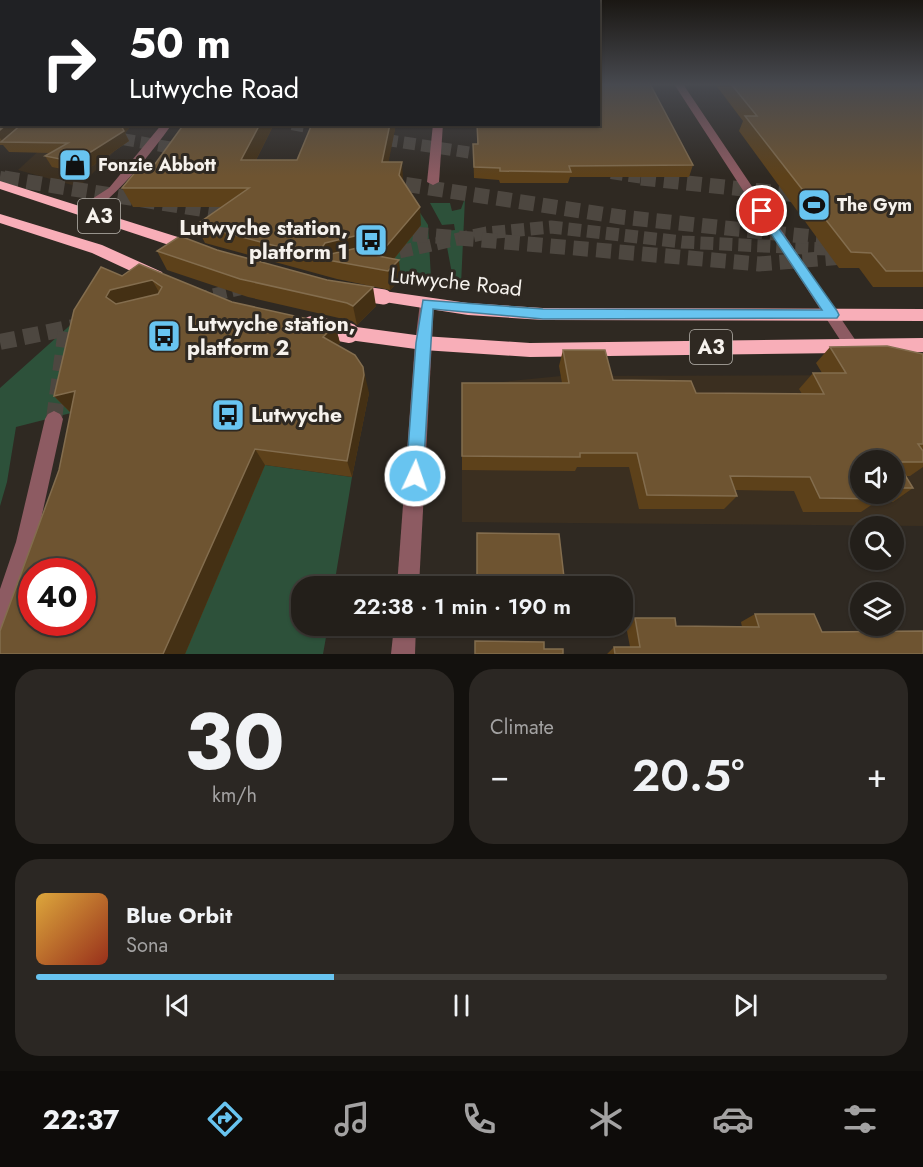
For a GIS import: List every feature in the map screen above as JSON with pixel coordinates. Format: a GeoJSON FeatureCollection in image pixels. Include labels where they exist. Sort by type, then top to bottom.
{"type":"FeatureCollection","features":[{"type":"Feature","properties":{"kind":"highway","name":"A3"},"geometry":{"type":"LineString","coordinates":[[0,185],[202,250]]}},
{"type":"Feature","properties":{"kind":"highway","name":"A3"},"geometry":{"type":"LineString","coordinates":[[0,218],[98,249],[163,279]]}},
{"type":"Feature","properties":{"kind":"highway","name":"Lutwyche Road"},"geometry":{"type":"LineString","coordinates":[[335,289],[427,303],[543,314],[923,315]]}},
{"type":"Feature","properties":{"kind":"highway","name":"A3"},"geometry":{"type":"LineString","coordinates":[[300,323],[349,333],[423,343],[561,351],[923,345]]}},
{"type":"Feature","properties":{"kind":"street"},"geometry":{"type":"LineString","coordinates":[[698,115],[851,345]]}},
{"type":"Feature","properties":{"kind":"street"},"geometry":{"type":"LineString","coordinates":[[82,211],[113,190],[166,126]]}},
{"type":"Feature","properties":{"kind":"street"},"geometry":{"type":"LineString","coordinates":[[433,182],[438,126]]}},
{"type":"Feature","properties":{"kind":"street"},"geometry":{"type":"LineString","coordinates":[[409,576],[427,303]]}},
{"type":"Feature","properties":{"kind":"street"},"geometry":{"type":"LineString","coordinates":[[0,623],[26,542],[54,419]]}},
{"type":"Feature","properties":{"kind":"street"},"geometry":{"type":"LineString","coordinates":[[403,654],[404,636]]}},
{"type":"Feature","properties":{"kind":"shaded area"},"geometry":{"type":"Polygon","coordinates":[[[44,146],[120,146],[83,183],[72,185],[18,170],[44,146]]]}},
{"type":"Feature","properties":{"kind":"shaded area"},"geometry":{"type":"Polygon","coordinates":[[[891,375],[923,387],[923,526],[904,526],[904,516],[850,516],[850,525],[462,522],[462,392],[482,384],[561,376],[891,375]]]}},
{"type":"Feature","properties":{"kind":"green space"},"geometry":{"type":"Polygon","coordinates":[[[465,198],[461,285],[453,279],[444,231],[455,230],[454,224],[442,225],[430,203],[450,203],[452,211],[461,209],[465,198]]]}},
{"type":"Feature","properties":{"kind":"green space"},"geometry":{"type":"Polygon","coordinates":[[[417,208],[428,225],[431,278],[401,279],[381,275],[417,208]]]}},
{"type":"Feature","properties":{"kind":"green space"},"geometry":{"type":"Polygon","coordinates":[[[114,286],[71,413],[16,427],[7,482],[0,506],[0,388],[114,286]]]}},
{"type":"Feature","properties":{"kind":"green space"},"geometry":{"type":"Polygon","coordinates":[[[265,465],[352,477],[336,576],[291,576],[291,636],[326,636],[323,654],[152,654],[265,465]]]}},
{"type":"Feature","properties":{"kind":"building"},"geometry":{"type":"Polygon","coordinates":[[[600,115],[666,115],[693,165],[569,166],[571,172],[500,171],[500,168],[474,167],[473,144],[478,144],[477,126],[600,126],[600,115]]]}},
{"type":"Feature","properties":{"kind":"building"},"geometry":{"type":"Polygon","coordinates":[[[756,115],[923,115],[923,271],[886,271],[871,253],[851,252],[745,116],[757,116],[756,115]]]}},
{"type":"Feature","properties":{"kind":"building"},"geometry":{"type":"Polygon","coordinates":[[[20,126],[121,126],[124,131],[75,162],[45,156],[68,143],[1,142],[20,126]]]}},
{"type":"Feature","properties":{"kind":"building"},"geometry":{"type":"Polygon","coordinates":[[[183,126],[259,126],[241,160],[297,160],[311,126],[390,126],[382,162],[402,162],[399,175],[420,207],[378,256],[399,260],[388,271],[333,261],[196,225],[249,188],[122,188],[142,164],[155,164],[183,126]],[[372,232],[325,243],[321,249],[331,254],[379,243],[382,239],[380,234],[372,232]]]}},
{"type":"Feature","properties":{"kind":"building"},"geometry":{"type":"Polygon","coordinates":[[[180,236],[217,250],[327,280],[373,287],[353,306],[240,279],[157,251],[180,236]]]}},
{"type":"Feature","properties":{"kind":"building","name":"Lutwyche"},"geometry":{"type":"Polygon","coordinates":[[[139,264],[232,302],[335,325],[323,337],[355,355],[363,367],[364,375],[347,461],[255,449],[163,654],[0,654],[0,631],[18,582],[18,636],[96,636],[96,558],[27,558],[59,470],[75,391],[54,396],[74,310],[101,267],[122,276],[139,264]],[[152,280],[110,290],[106,297],[116,304],[158,294],[162,287],[152,280]]]}},
{"type":"Feature","properties":{"kind":"building"},"geometry":{"type":"Polygon","coordinates":[[[887,346],[923,354],[923,444],[918,444],[923,451],[923,462],[904,462],[904,450],[850,450],[850,498],[820,498],[810,477],[730,476],[737,496],[647,495],[637,453],[580,453],[580,457],[462,456],[462,383],[569,383],[563,350],[605,350],[613,380],[691,381],[696,393],[824,394],[813,373],[846,373],[830,347],[887,346]]]}},
{"type":"Feature","properties":{"kind":"building"},"geometry":{"type":"Polygon","coordinates":[[[904,473],[913,488],[904,488],[904,473]]]}},
{"type":"Feature","properties":{"kind":"building"},"geometry":{"type":"Polygon","coordinates":[[[477,533],[559,534],[564,576],[477,576],[477,533]]]}},
{"type":"Feature","properties":{"kind":"building"},"geometry":{"type":"Polygon","coordinates":[[[755,614],[814,614],[822,632],[850,632],[850,636],[904,636],[904,631],[923,631],[923,654],[615,654],[614,647],[640,647],[635,618],[675,618],[676,626],[759,627],[755,614]]]}},
{"type":"Feature","properties":{"kind":"building"},"geometry":{"type":"Polygon","coordinates":[[[475,641],[544,642],[544,649],[563,649],[563,654],[475,654],[475,641]]]}},
{"type":"Feature","properties":{"kind":"tunnel"},"geometry":{"type":"LineString","coordinates":[[302,126],[334,132]]}},
{"type":"Feature","properties":{"kind":"tunnel"},"geometry":{"type":"LineString","coordinates":[[105,136],[190,151]]}},
{"type":"Feature","properties":{"kind":"tunnel"},"geometry":{"type":"LineString","coordinates":[[368,137],[498,157]]}},
{"type":"Feature","properties":{"kind":"tunnel"},"geometry":{"type":"LineString","coordinates":[[611,173],[649,179]]}},
{"type":"Feature","properties":{"kind":"tunnel"},"geometry":{"type":"LineString","coordinates":[[0,177],[13,179]]}},
{"type":"Feature","properties":{"kind":"tunnel"},"geometry":{"type":"LineString","coordinates":[[4,178],[237,215]]}},
{"type":"Feature","properties":{"kind":"tunnel"},"geometry":{"type":"LineString","coordinates":[[641,178],[649,179]]}},
{"type":"Feature","properties":{"kind":"tunnel"},"geometry":{"type":"LineString","coordinates":[[649,179],[807,196]]}},
{"type":"Feature","properties":{"kind":"tunnel"},"geometry":{"type":"LineString","coordinates":[[383,181],[621,217],[841,240]]}},
{"type":"Feature","properties":{"kind":"tunnel"},"geometry":{"type":"LineString","coordinates":[[381,256],[486,233],[551,227],[682,242],[845,250]]}},
{"type":"Feature","properties":{"kind":"tunnel"},"geometry":{"type":"LineString","coordinates":[[390,232],[759,264],[855,256]]}},
{"type":"Feature","properties":{"kind":"tunnel"},"geometry":{"type":"LineString","coordinates":[[198,298],[195,299],[248,287]]}},
{"type":"Feature","properties":{"kind":"tunnel"},"geometry":{"type":"LineString","coordinates":[[0,342],[88,324]]}},
{"type":"Feature","properties":{"kind":"tunnel"},"geometry":{"type":"LineString","coordinates":[[54,419],[66,329]]}},
{"type":"Feature","properties":{"kind":"place","name":"Fonzie Abbott"},"geometry":{"type":"Point","coordinates":[75,165]}},
{"type":"Feature","properties":{"kind":"place","name":"The Gym"},"geometry":{"type":"Point","coordinates":[814,205]}},
{"type":"Feature","properties":{"kind":"place","name":"Lutwyche station, platform 1"},"geometry":{"type":"Point","coordinates":[371,240]}},
{"type":"Feature","properties":{"kind":"place","name":"Lutwyche station, platform 2"},"geometry":{"type":"Point","coordinates":[164,336]}},
{"type":"Feature","properties":{"kind":"place","name":"Lutwyche"},"geometry":{"type":"Point","coordinates":[228,415]}},
{"type":"Feature","properties":{"kind":"route"},"geometry":{"type":"LineString","coordinates":[[415,476],[427,303],[468,309],[543,314],[832,315],[762,211]]}}]}
